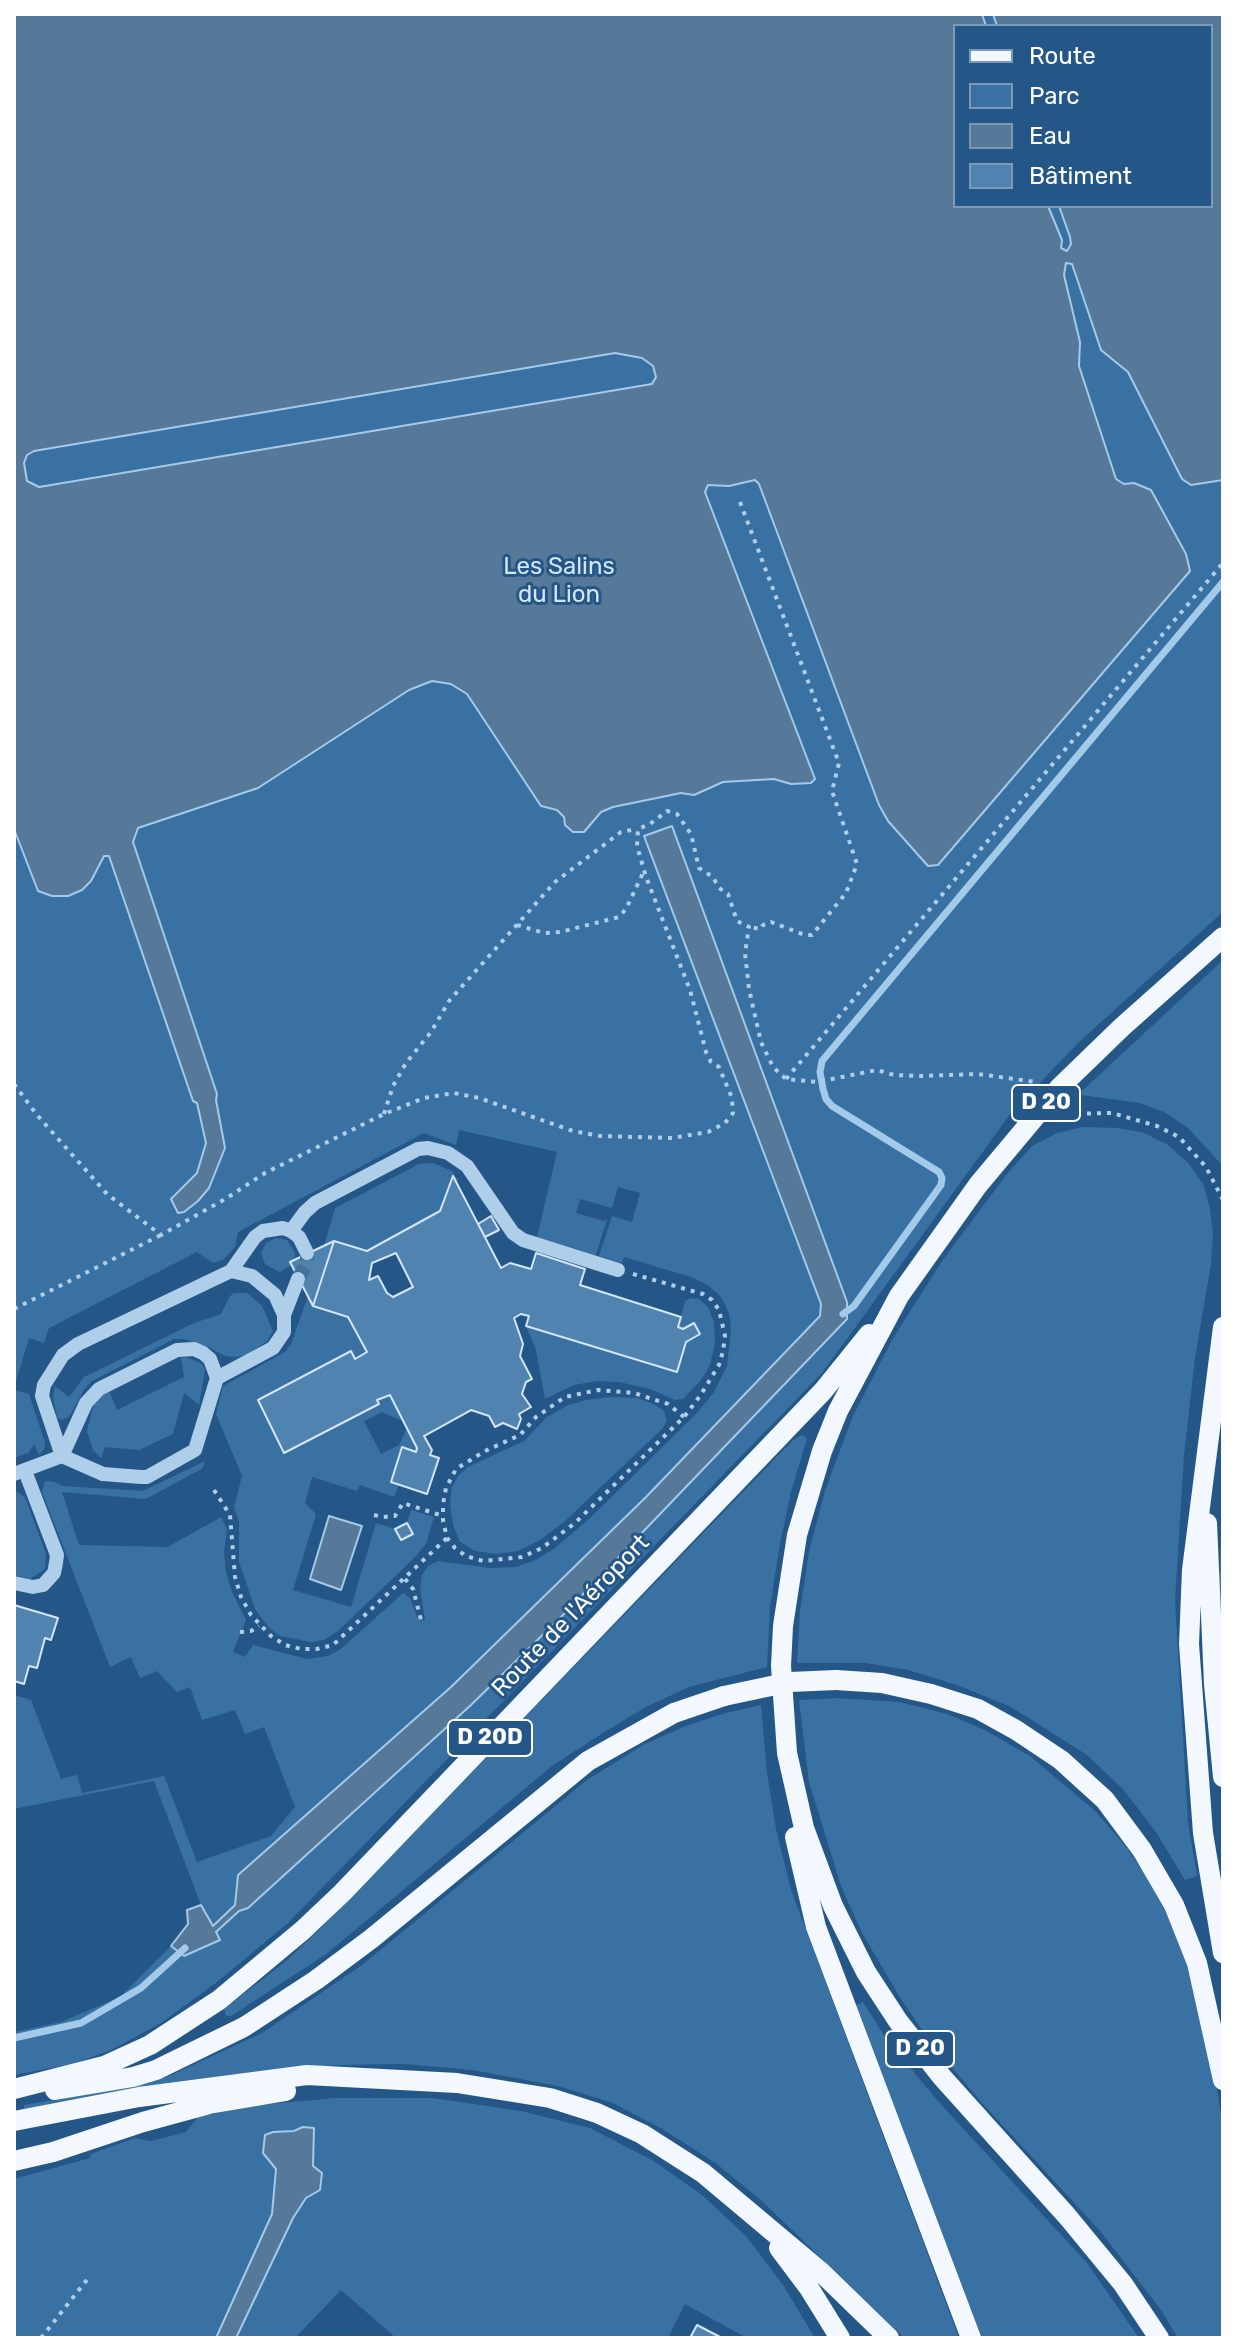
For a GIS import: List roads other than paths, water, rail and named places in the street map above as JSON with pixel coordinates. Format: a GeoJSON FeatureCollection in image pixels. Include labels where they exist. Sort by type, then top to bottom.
{"type":"FeatureCollection","features":[{"type":"Feature","properties":{"kind":"main road","name":"D 20"},"geometry":{"type":"LineString","coordinates":[[1159,2338],[1123,2284],[1067,2216],[942,2077],[898,2021],[866,1972],[819,1873],[804,1828],[787,1753],[781,1666],[783,1626],[797,1535],[807,1495],[838,1411],[899,1296],[978,1185],[1060,1087],[1223,937]]}},
{"type":"Feature","properties":{"kind":"main road","name":"Route de l'Aéroport"},"geometry":{"type":"LineString","coordinates":[[14,2089],[104,2066],[150,2045],[219,2000],[303,1930],[823,1391],[899,1296]]}},
{"type":"Feature","properties":{"kind":"main road"},"geometry":{"type":"LineString","coordinates":[[1223,1327],[1192,1570],[1189,1644],[1203,1833],[1223,1953]]}},
{"type":"Feature","properties":{"kind":"main road"},"geometry":{"type":"LineString","coordinates":[[1205,1475],[1223,1777]]}},
{"type":"Feature","properties":{"kind":"main road"},"geometry":{"type":"LineString","coordinates":[[14,2095],[133,2077],[156,2070],[244,2027],[371,1939],[588,1761],[674,1713],[724,1696],[790,1682],[836,1680],[882,1683],[978,1709],[1061,1760],[1105,1800],[1142,1850],[1174,1905],[1197,1963],[1223,2080]]}},
{"type":"Feature","properties":{"kind":"main road"},"geometry":{"type":"LineString","coordinates":[[787,1753],[795,1836],[816,1927],[971,2338]]}},
{"type":"Feature","properties":{"kind":"main road"},"geometry":{"type":"LineString","coordinates":[[14,2121],[139,2097],[307,2075],[457,2083],[550,2098],[597,2113],[642,2134],[703,2173],[821,2272],[889,2338]]}},
{"type":"Feature","properties":{"kind":"main road"},"geometry":{"type":"LineString","coordinates":[[14,2161],[209,2104],[390,2079]]}},
{"type":"Feature","properties":{"kind":"main road"},"geometry":{"type":"LineString","coordinates":[[748,2211],[809,2288],[840,2338]]}},
{"type":"Feature","properties":{"kind":"street"},"geometry":{"type":"LineString","coordinates":[[291,1231],[315,1203],[418,1149],[428,1148],[448,1153],[467,1166],[513,1233],[523,1240],[618,1270]]}},
{"type":"Feature","properties":{"kind":"street"},"geometry":{"type":"LineString","coordinates":[[14,1583],[33,1587],[43,1585],[54,1573],[57,1555],[19,1472],[62,1456],[86,1403],[99,1389],[177,1350],[185,1349],[203,1353],[210,1359],[217,1378],[195,1450],[147,1477],[103,1474],[62,1456],[42,1396],[44,1385],[63,1355],[78,1344],[231,1271],[255,1237],[263,1231],[283,1228],[291,1231],[299,1237],[307,1253]]}},
{"type":"Feature","properties":{"kind":"street"},"geometry":{"type":"LineString","coordinates":[[231,1271],[242,1272],[261,1282],[275,1295],[284,1315]]}},
{"type":"Feature","properties":{"kind":"street"},"geometry":{"type":"LineString","coordinates":[[217,1378],[277,1344],[284,1332],[284,1315],[298,1279]]}},
{"type":"Feature","properties":{"kind":"water","name":"Les Salins du Lion"},"geometry":{"type":"Polygon","coordinates":[[[14,14],[982,14],[985,24],[953,24],[953,208],[1049,208],[1062,240],[1061,248],[1067,251],[1071,244],[1070,237],[1060,208],[1213,208],[1213,24],[996,24],[993,14],[1223,14],[1223,480],[1191,485],[1182,479],[1128,372],[1101,350],[1072,264],[1066,263],[1064,275],[1080,342],[1079,366],[1116,479],[1151,490],[1186,554],[1190,571],[938,865],[928,866],[888,821],[879,805],[755,480],[729,486],[708,485],[705,492],[815,779],[811,783],[791,784],[774,779],[723,782],[694,795],[681,793],[613,807],[601,812],[584,832],[573,832],[557,810],[541,806],[467,694],[451,684],[432,681],[409,690],[258,788],[138,828],[133,842],[217,1094],[225,1148],[209,1188],[184,1212],[178,1213],[171,1199],[197,1173],[206,1143],[197,1103],[193,1101],[109,856],[104,856],[91,881],[82,890],[68,896],[52,896],[38,891],[14,829],[14,14]],[[615,353],[34,451],[27,455],[24,463],[27,481],[39,487],[652,384],[656,377],[653,366],[642,358],[615,353]]]}},
{"type":"Feature","properties":{"kind":"water"},"geometry":{"type":"Polygon","coordinates":[[[672,826],[847,1302],[847,1319],[568,1610],[471,1705],[248,1908],[239,1911],[216,1932],[220,1940],[184,1956],[171,1946],[188,1924],[187,1910],[201,1905],[213,1926],[235,1905],[238,1875],[451,1687],[646,1497],[820,1316],[821,1304],[644,836],[672,826]]]}},
{"type":"Feature","properties":{"kind":"water"},"geometry":{"type":"Polygon","coordinates":[[[329,1516],[362,1526],[341,1590],[310,1579],[329,1516]]]}},
{"type":"Feature","properties":{"kind":"water"},"geometry":{"type":"Polygon","coordinates":[[[303,2127],[314,2128],[313,2166],[322,2173],[320,2190],[306,2198],[293,2218],[236,2338],[216,2338],[272,2214],[276,2169],[263,2153],[265,2135],[303,2127]]]}},
{"type":"Feature","properties":{"kind":"waterway"},"geometry":{"type":"LineString","coordinates":[[843,1314],[854,1306],[941,1185],[942,1178],[939,1172],[832,1106],[823,1089],[822,1061],[1223,582]]}},
{"type":"Feature","properties":{"kind":"waterway"},"geometry":{"type":"LineString","coordinates":[[14,2038],[81,2023],[141,1988],[185,1948]]}},
{"type":"Feature","properties":{"kind":"tunnel"},"geometry":{"type":"LineString","coordinates":[[298,1279],[307,1263],[307,1253]]}}]}
